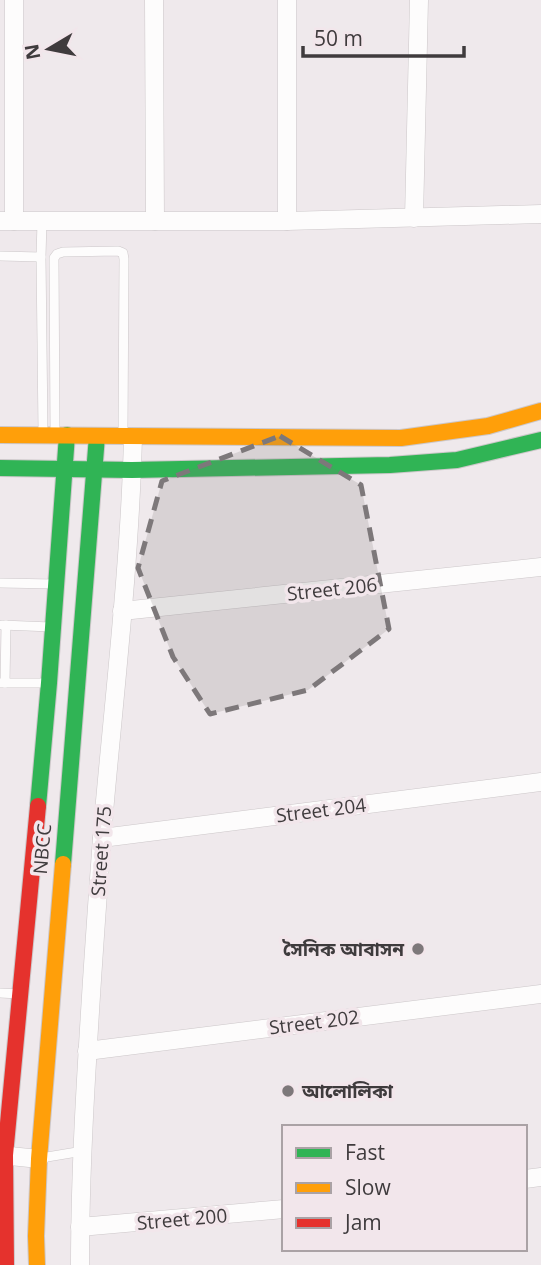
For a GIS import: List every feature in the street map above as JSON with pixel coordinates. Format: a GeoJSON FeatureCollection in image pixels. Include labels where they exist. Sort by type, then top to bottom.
{"type":"FeatureCollection","features":[{"type":"Feature","properties":{"kind":"street"},"geometry":{"type":"LineString","coordinates":[[14,0],[7,221],[287,221],[541,214]]}},
{"type":"Feature","properties":{"kind":"street"},"geometry":{"type":"LineString","coordinates":[[154,0],[155,221]]}},
{"type":"Feature","properties":{"kind":"street"},"geometry":{"type":"LineString","coordinates":[[287,0],[287,221]]}},
{"type":"Feature","properties":{"kind":"street"},"geometry":{"type":"LineString","coordinates":[[414,218],[419,0]]}},
{"type":"Feature","properties":{"kind":"street"},"geometry":{"type":"LineString","coordinates":[[0,435],[401,438],[488,426],[541,411]]}},
{"type":"Feature","properties":{"kind":"street"},"geometry":{"type":"LineString","coordinates":[[6,1265],[3,1155],[11,1060],[21,994],[65,468],[55,435]]}},
{"type":"Feature","properties":{"kind":"street","name":"NBCC"},"geometry":{"type":"LineString","coordinates":[[37,1265],[39,1158],[97,436]]}},
{"type":"Feature","properties":{"kind":"street","name":"Street 175"},"geometry":{"type":"LineString","coordinates":[[80,1265],[87,1051],[132,470],[128,437]]}},
{"type":"Feature","properties":{"kind":"street"},"geometry":{"type":"LineString","coordinates":[[0,468],[132,470],[390,465],[457,460],[541,440]]}},
{"type":"Feature","properties":{"kind":"street","name":"Street 206"},"geometry":{"type":"LineString","coordinates":[[122,611],[541,566]]}},
{"type":"Feature","properties":{"kind":"street","name":"Street 204"},"geometry":{"type":"LineString","coordinates":[[102,838],[541,782]]}},
{"type":"Feature","properties":{"kind":"street","name":"Street 202"},"geometry":{"type":"LineString","coordinates":[[87,1051],[541,994]]}},
{"type":"Feature","properties":{"kind":"street"},"geometry":{"type":"LineString","coordinates":[[3,1155],[39,1158]]}},
{"type":"Feature","properties":{"kind":"street","name":"Street 200"},"geometry":{"type":"LineString","coordinates":[[80,1227],[282,1209]]}},
{"type":"Feature","properties":{"kind":"lane"},"geometry":{"type":"LineString","coordinates":[[42,221],[41,257],[55,435]]}},
{"type":"Feature","properties":{"kind":"lane"},"geometry":{"type":"LineString","coordinates":[[55,435],[54,258],[63,252],[118,251],[123,253],[124,259],[128,437]]}},
{"type":"Feature","properties":{"kind":"lane"},"geometry":{"type":"LineString","coordinates":[[0,256],[41,257]]}},
{"type":"Feature","properties":{"kind":"lane"},"geometry":{"type":"LineString","coordinates":[[0,583],[57,584]]}},
{"type":"Feature","properties":{"kind":"lane"},"geometry":{"type":"LineString","coordinates":[[49,683],[3,683],[3,625],[53,627]]}},
{"type":"Feature","properties":{"kind":"lane"},"geometry":{"type":"LineString","coordinates":[[0,993],[21,994]]}},
{"type":"Feature","properties":{"kind":"lane"},"geometry":{"type":"LineString","coordinates":[[39,1158],[83,1151]]}},
{"type":"Feature","properties":{"kind":"highlighted area"},"geometry":{"type":"Polygon","coordinates":[[[280,436],[361,485],[389,629],[308,690],[210,714],[173,657],[138,568],[162,481],[280,436]]]}},
{"type":"Feature","properties":{"kind":"traffic: fast"},"geometry":{"type":"LineString","coordinates":[[38,806],[67,435]]}},
{"type":"Feature","properties":{"kind":"traffic: fast"},"geometry":{"type":"LineString","coordinates":[[63,864],[97,436]]}},
{"type":"Feature","properties":{"kind":"traffic: fast"},"geometry":{"type":"LineString","coordinates":[[0,468],[132,470],[390,465],[457,460],[541,440]]}},
{"type":"Feature","properties":{"kind":"traffic: slow"},"geometry":{"type":"LineString","coordinates":[[0,435],[401,438],[488,426],[541,411]]}},
{"type":"Feature","properties":{"kind":"traffic: slow"},"geometry":{"type":"LineString","coordinates":[[37,1265],[39,1159],[63,864]]}},
{"type":"Feature","properties":{"kind":"traffic: jam"},"geometry":{"type":"LineString","coordinates":[[6,1265],[5,1155],[38,806]]}},
{"type":"Feature","properties":{"kind":"place","name":"সৈনিক আবাসন"},"geometry":{"type":"Point","coordinates":[418,949]}},
{"type":"Feature","properties":{"kind":"place","name":"আলোলিকা"},"geometry":{"type":"Point","coordinates":[288,1091]}}]}
